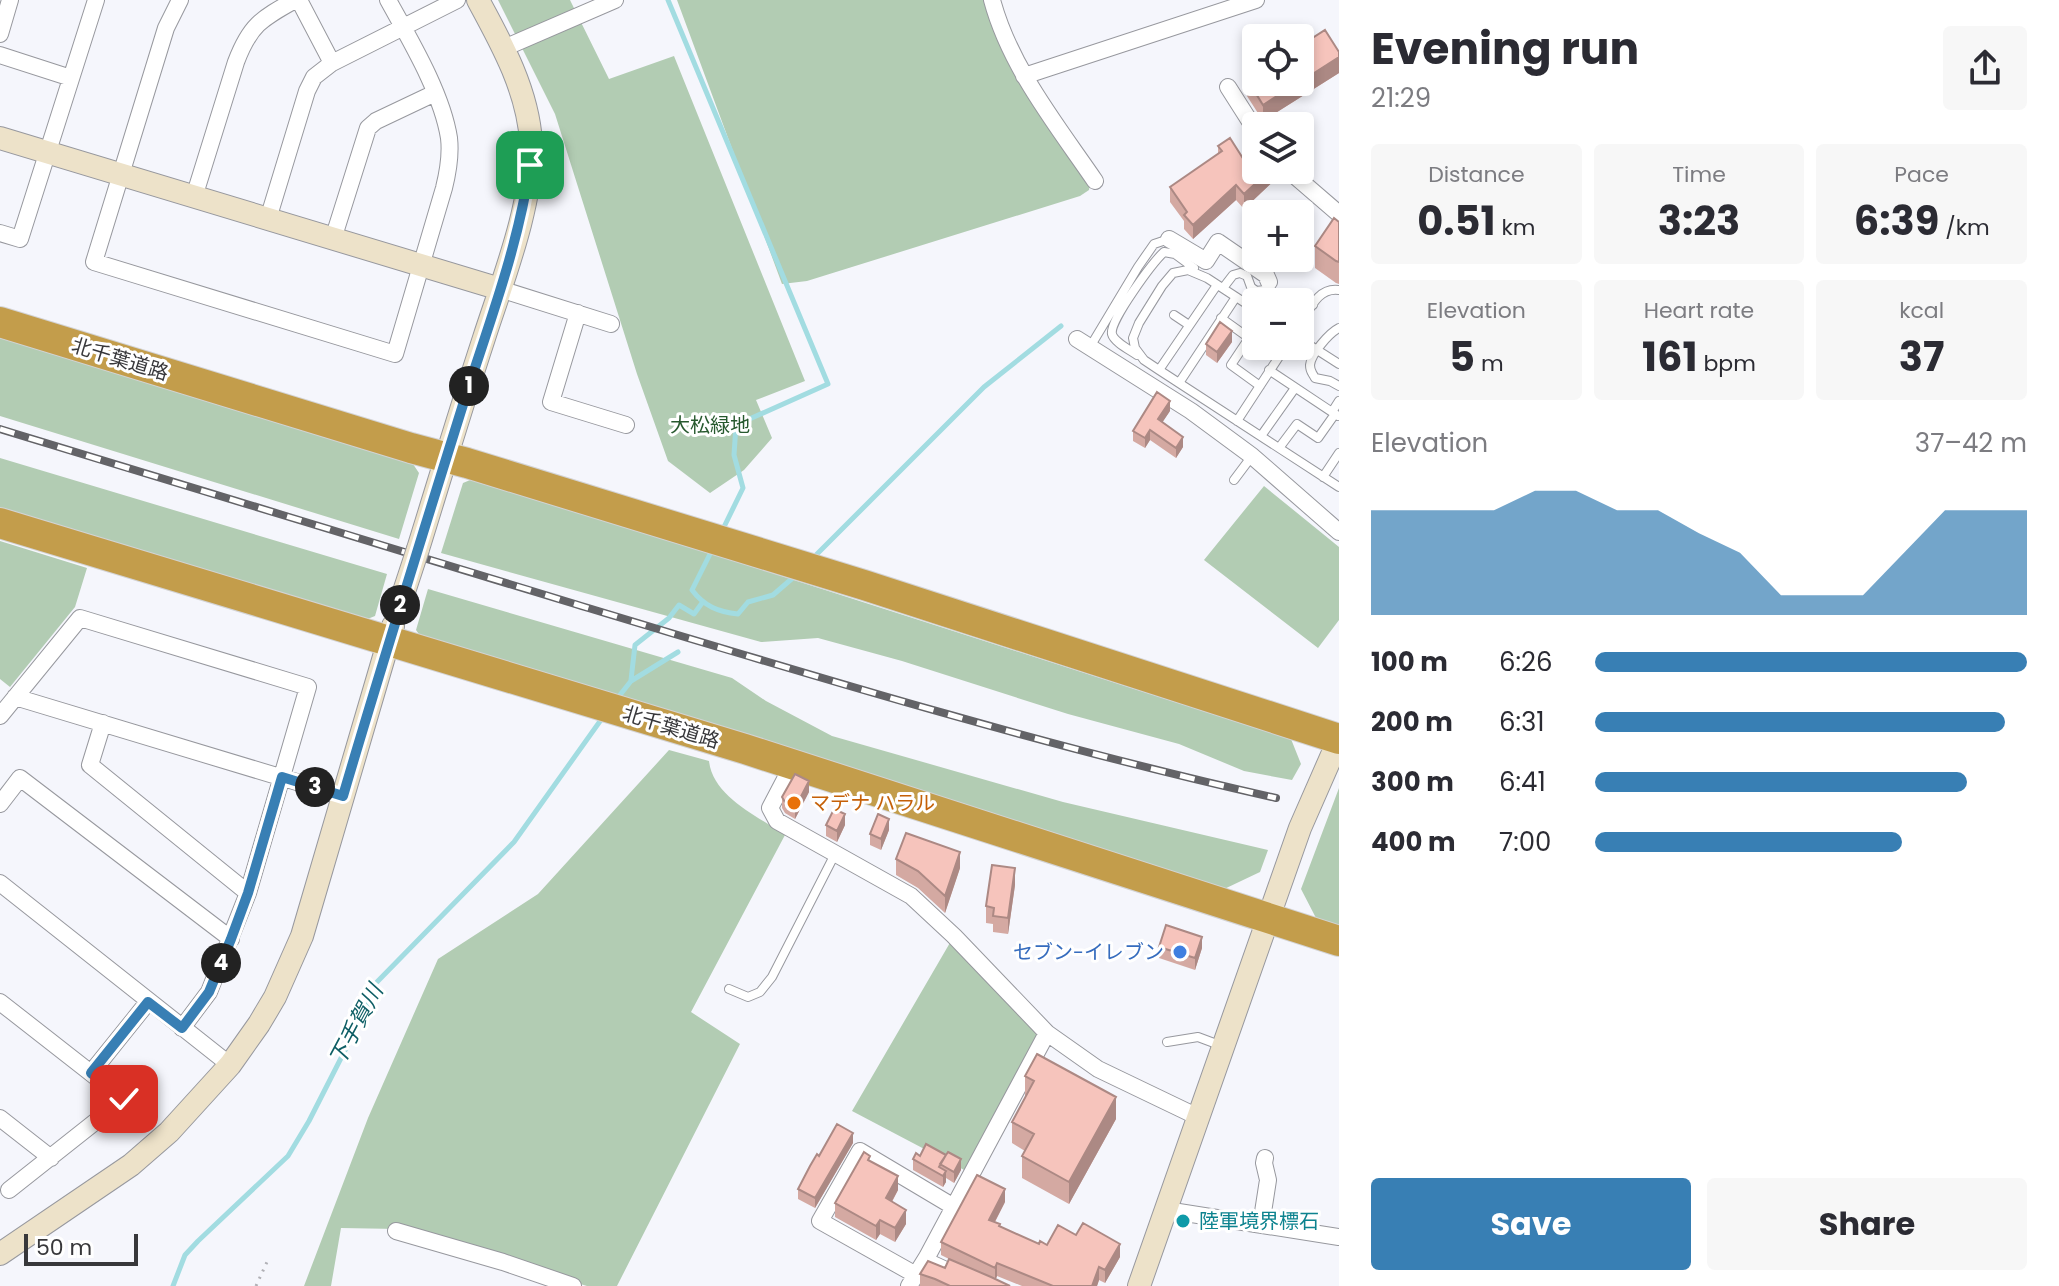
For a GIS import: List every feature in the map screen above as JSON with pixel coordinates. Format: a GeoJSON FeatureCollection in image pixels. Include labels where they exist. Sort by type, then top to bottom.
{"type":"FeatureCollection","features":[{"type":"Feature","properties":{"kind":"highway","name":"北千葉道路"},"geometry":{"type":"LineString","coordinates":[[0,322],[443,468],[627,513],[864,585],[1339,739]]}},
{"type":"Feature","properties":{"kind":"highway","name":"北千葉道路"},"geometry":{"type":"LineString","coordinates":[[0,523],[393,628],[484,669],[793,764],[1339,941]]}},
{"type":"Feature","properties":{"kind":"street"},"geometry":{"type":"LineString","coordinates":[[0,34],[10,0]]}},
{"type":"Feature","properties":{"kind":"street"},"geometry":{"type":"LineString","coordinates":[[0,233],[20,239],[96,0]]}},
{"type":"Feature","properties":{"kind":"street"},"geometry":{"type":"LineString","coordinates":[[180,0],[166,28],[94,262],[395,354],[423,266],[449,167],[449,141],[435,93],[388,0]]}},
{"type":"Feature","properties":{"kind":"street"},"geometry":{"type":"LineString","coordinates":[[194,197],[236,62],[244,41],[254,27],[266,16],[297,0],[332,63]]}},
{"type":"Feature","properties":{"kind":"street"},"geometry":{"type":"LineString","coordinates":[[268,219],[314,77],[332,63],[457,0]]}},
{"type":"Feature","properties":{"kind":"street"},"geometry":{"type":"LineString","coordinates":[[0,1254],[131,1165],[169,1132],[230,1065],[259,1024],[302,936],[393,628],[524,205],[531,142],[526,110],[504,48],[478,0]]}},
{"type":"Feature","properties":{"kind":"street"},"geometry":{"type":"LineString","coordinates":[[504,48],[615,0]]}},
{"type":"Feature","properties":{"kind":"street"},"geometry":{"type":"LineString","coordinates":[[992,0],[998,25],[1024,76],[1095,181]]}},
{"type":"Feature","properties":{"kind":"street"},"geometry":{"type":"LineString","coordinates":[[1024,76],[1256,0]]}},
{"type":"Feature","properties":{"kind":"street"},"geometry":{"type":"LineString","coordinates":[[0,55],[71,78]]}},
{"type":"Feature","properties":{"kind":"street"},"geometry":{"type":"LineString","coordinates":[[1228,87],[1244,112]]}},
{"type":"Feature","properties":{"kind":"street"},"geometry":{"type":"LineString","coordinates":[[333,239],[368,128],[376,121],[435,93]]}},
{"type":"Feature","properties":{"kind":"street"},"geometry":{"type":"LineString","coordinates":[[0,138],[611,324]]}},
{"type":"Feature","properties":{"kind":"street"},"geometry":{"type":"LineString","coordinates":[[1304,184],[1339,214]]}},
{"type":"Feature","properties":{"kind":"street"},"geometry":{"type":"LineString","coordinates":[[1169,239],[1206,261],[1218,242],[1266,275],[1269,282]]}},
{"type":"Feature","properties":{"kind":"street"},"geometry":{"type":"LineString","coordinates":[[578,313],[551,402],[626,425]]}},
{"type":"Feature","properties":{"kind":"street"},"geometry":{"type":"LineString","coordinates":[[1084,343],[1191,411],[1252,456],[1339,532]]}},
{"type":"Feature","properties":{"kind":"street"},"geometry":{"type":"LineString","coordinates":[[0,716],[80,618],[308,687],[248,893],[209,992],[182,1028]]}},
{"type":"Feature","properties":{"kind":"street"},"geometry":{"type":"LineString","coordinates":[[15,697],[343,796]]}},
{"type":"Feature","properties":{"kind":"street"},"geometry":{"type":"LineString","coordinates":[[103,723],[90,765],[248,893]]}},
{"type":"Feature","properties":{"kind":"street"},"geometry":{"type":"LineString","coordinates":[[1139,1286],[1300,828],[1339,739]]}},
{"type":"Feature","properties":{"kind":"street"},"geometry":{"type":"LineString","coordinates":[[793,764],[770,808],[777,821],[911,896],[1047,1033],[1098,1069],[1198,1117]]}},
{"type":"Feature","properties":{"kind":"street"},"geometry":{"type":"LineString","coordinates":[[0,804],[20,778],[231,939]]}},
{"type":"Feature","properties":{"kind":"street"},"geometry":{"type":"LineString","coordinates":[[0,883],[230,1065]]}},
{"type":"Feature","properties":{"kind":"street"},"geometry":{"type":"LineString","coordinates":[[0,1002],[124,1099],[9,1190]]}},
{"type":"Feature","properties":{"kind":"street"},"geometry":{"type":"LineString","coordinates":[[91,1073],[148,1002]]}},
{"type":"Feature","properties":{"kind":"street"},"geometry":{"type":"LineString","coordinates":[[954,1207],[860,1151],[820,1221],[913,1280],[927,1257],[954,1207],[1047,1033]]}},
{"type":"Feature","properties":{"kind":"street"},"geometry":{"type":"LineString","coordinates":[[0,1118],[51,1158]]}},
{"type":"Feature","properties":{"kind":"street"},"geometry":{"type":"LineString","coordinates":[[1261,1225],[1268,1180],[1265,1158]]}},
{"type":"Feature","properties":{"kind":"street"},"geometry":{"type":"LineString","coordinates":[[1166,1210],[1339,1237]]}},
{"type":"Feature","properties":{"kind":"street"},"geometry":{"type":"LineString","coordinates":[[396,1231],[573,1286]]}},
{"type":"Feature","properties":{"kind":"lane"},"geometry":{"type":"LineString","coordinates":[[1084,343],[1154,244],[1169,239]]}},
{"type":"Feature","properties":{"kind":"lane"},"geometry":{"type":"LineString","coordinates":[[1242,301],[1175,254],[1164,252],[1155,260],[1121,311],[1111,332],[1113,338],[1144,360],[1339,487]]}},
{"type":"Feature","properties":{"kind":"lane"},"geometry":{"type":"LineString","coordinates":[[1144,360],[1135,348],[1133,338],[1162,286],[1173,273],[1188,270],[1207,278]]}},
{"type":"Feature","properties":{"kind":"lane"},"geometry":{"type":"LineString","coordinates":[[1159,370],[1189,325],[1220,286],[1233,275],[1240,273],[1247,276],[1256,291],[1265,290],[1269,282]]}},
{"type":"Feature","properties":{"kind":"lane"},"geometry":{"type":"LineString","coordinates":[[1314,303],[1328,289],[1339,290]]}},
{"type":"Feature","properties":{"kind":"lane"},"geometry":{"type":"LineString","coordinates":[[1179,383],[1236,297]]}},
{"type":"Feature","properties":{"kind":"lane"},"geometry":{"type":"LineString","coordinates":[[1174,315],[1189,325]]}},
{"type":"Feature","properties":{"kind":"lane"},"geometry":{"type":"LineString","coordinates":[[1221,318],[1249,338],[1231,365],[1260,386]]}},
{"type":"Feature","properties":{"kind":"lane"},"geometry":{"type":"LineString","coordinates":[[1339,328],[1328,336],[1312,358],[1310,366],[1315,378],[1339,386]]}},
{"type":"Feature","properties":{"kind":"lane"},"geometry":{"type":"LineString","coordinates":[[1314,348],[1339,364]]}},
{"type":"Feature","properties":{"kind":"lane"},"geometry":{"type":"LineString","coordinates":[[1237,421],[1276,360]]}},
{"type":"Feature","properties":{"kind":"lane"},"geometry":{"type":"LineString","coordinates":[[1269,370],[1335,414]]}},
{"type":"Feature","properties":{"kind":"lane"},"geometry":{"type":"LineString","coordinates":[[1261,436],[1295,388]]}},
{"type":"Feature","properties":{"kind":"lane"},"geometry":{"type":"LineString","coordinates":[[1279,448],[1297,424],[1318,438],[1335,414],[1339,401]]}},
{"type":"Feature","properties":{"kind":"lane"},"geometry":{"type":"LineString","coordinates":[[1270,404],[1279,410]]}},
{"type":"Feature","properties":{"kind":"lane"},"geometry":{"type":"LineString","coordinates":[[1323,477],[1339,453]]}},
{"type":"Feature","properties":{"kind":"lane"},"geometry":{"type":"LineString","coordinates":[[1234,480],[1252,456]]}},
{"type":"Feature","properties":{"kind":"lane"},"geometry":{"type":"LineString","coordinates":[[729,989],[748,997],[760,992],[772,977],[835,854]]}},
{"type":"Feature","properties":{"kind":"lane"},"geometry":{"type":"LineString","coordinates":[[1167,1042],[1198,1037],[1223,1047]]}},
{"type":"Feature","properties":{"kind":"lane"},"geometry":{"type":"LineString","coordinates":[[927,1257],[965,1274]]}},
{"type":"Feature","properties":{"kind":"path"},"geometry":{"type":"LineString","coordinates":[[256,1286],[267,1262]]}},
{"type":"Feature","properties":{"kind":"green space","name":"大松緑地"},"geometry":{"type":"Polygon","coordinates":[[[498,0],[570,0],[609,79],[674,56],[805,381],[756,400],[772,438],[744,470],[710,493],[668,461],[637,374],[555,114],[498,0]]]}},
{"type":"Feature","properties":{"kind":"green space"},"geometry":{"type":"Polygon","coordinates":[[[677,0],[992,0],[1090,182],[1089,190],[1080,196],[807,281],[782,284],[677,0]]]}},
{"type":"Feature","properties":{"kind":"green space"},"geometry":{"type":"Polygon","coordinates":[[[0,336],[411,461],[419,473],[399,539],[0,416],[0,336]]]}},
{"type":"Feature","properties":{"kind":"green space"},"geometry":{"type":"Polygon","coordinates":[[[0,458],[387,574],[375,616],[365,620],[0,510],[0,458]]]}},
{"type":"Feature","properties":{"kind":"green space"},"geometry":{"type":"Polygon","coordinates":[[[475,478],[1291,739],[1301,764],[1292,780],[1244,771],[1179,744],[1068,714],[902,661],[818,638],[761,642],[441,553],[463,483],[475,478]]]}},
{"type":"Feature","properties":{"kind":"green space"},"geometry":{"type":"Polygon","coordinates":[[[1264,486],[1339,547],[1339,620],[1318,648],[1204,560],[1264,486]]]}},
{"type":"Feature","properties":{"kind":"green space"},"geometry":{"type":"Polygon","coordinates":[[[0,541],[87,568],[75,607],[10,687],[0,679],[0,541]]]}},
{"type":"Feature","properties":{"kind":"green space"},"geometry":{"type":"Polygon","coordinates":[[[428,589],[732,678],[766,701],[832,736],[1063,802],[1268,850],[1260,872],[1220,891],[423,640],[416,630],[428,589]]]}},
{"type":"Feature","properties":{"kind":"green space"},"geometry":{"type":"Polygon","coordinates":[[[669,750],[709,761],[712,774],[728,795],[785,835],[691,1012],[740,1044],[617,1286],[587,1286],[398,1229],[341,1228],[331,1286],[304,1286],[368,1118],[438,959],[538,894],[669,750]]]}},
{"type":"Feature","properties":{"kind":"green space"},"geometry":{"type":"Polygon","coordinates":[[[1339,788],[1339,927],[1316,918],[1301,889],[1339,788]]]}},
{"type":"Feature","properties":{"kind":"green space"},"geometry":{"type":"Polygon","coordinates":[[[951,941],[1042,1031],[968,1172],[852,1111],[951,941]]]}},
{"type":"Feature","properties":{"kind":"building"},"geometry":{"type":"Polygon","coordinates":[[[1325,30],[1339,57],[1314,73],[1314,37],[1325,30]]]}},
{"type":"Feature","properties":{"kind":"building"},"geometry":{"type":"Polygon","coordinates":[[[1257,96],[1277,96],[1263,105],[1257,96]]]}},
{"type":"Feature","properties":{"kind":"building"},"geometry":{"type":"Polygon","coordinates":[[[1230,138],[1242,157],[1242,184],[1255,184],[1244,194],[1236,185],[1193,225],[1184,215],[1187,212],[1170,187],[1222,151],[1218,146],[1230,138]]]}},
{"type":"Feature","properties":{"kind":"building"},"geometry":{"type":"Polygon","coordinates":[[[1334,218],[1339,222],[1339,262],[1315,246],[1334,218]]]}},
{"type":"Feature","properties":{"kind":"building"},"geometry":{"type":"Polygon","coordinates":[[[1220,322],[1232,331],[1217,352],[1206,344],[1220,322]]]}},
{"type":"Feature","properties":{"kind":"building"},"geometry":{"type":"Polygon","coordinates":[[[1157,392],[1170,401],[1158,419],[1183,437],[1176,448],[1150,430],[1145,438],[1133,431],[1157,392]]]}},
{"type":"Feature","properties":{"kind":"building"},"geometry":{"type":"Polygon","coordinates":[[[795,774],[809,781],[795,808],[782,797],[795,774]]]}},
{"type":"Feature","properties":{"kind":"building"},"geometry":{"type":"Polygon","coordinates":[[[834,809],[845,814],[837,831],[826,825],[834,809]]]}},
{"type":"Feature","properties":{"kind":"building"},"geometry":{"type":"Polygon","coordinates":[[[878,814],[889,819],[881,839],[870,834],[878,814]]]}},
{"type":"Feature","properties":{"kind":"building"},"geometry":{"type":"Polygon","coordinates":[[[906,833],[960,852],[945,896],[918,871],[896,859],[906,833]]]}},
{"type":"Feature","properties":{"kind":"building"},"geometry":{"type":"Polygon","coordinates":[[[992,865],[1015,868],[1008,918],[993,916],[994,908],[986,906],[992,865]]]}},
{"type":"Feature","properties":{"kind":"building"},"geometry":{"type":"Polygon","coordinates":[[[1166,925],[1202,937],[1195,958],[1159,947],[1166,925]]]}},
{"type":"Feature","properties":{"kind":"building"},"geometry":{"type":"Polygon","coordinates":[[[1037,1054],[1116,1097],[1069,1182],[1022,1156],[1034,1134],[1012,1122],[1034,1081],[1025,1076],[1037,1054]]]}},
{"type":"Feature","properties":{"kind":"building"},"geometry":{"type":"Polygon","coordinates":[[[837,1124],[853,1133],[815,1198],[798,1189],[837,1124]]]}},
{"type":"Feature","properties":{"kind":"building"},"geometry":{"type":"Polygon","coordinates":[[[926,1144],[946,1155],[939,1167],[946,1171],[943,1176],[913,1159],[916,1153],[920,1156],[926,1144]]]}},
{"type":"Feature","properties":{"kind":"building"},"geometry":{"type":"Polygon","coordinates":[[[864,1152],[870,1156],[868,1160],[898,1176],[886,1198],[906,1210],[895,1228],[880,1220],[876,1226],[835,1203],[864,1152]]]}},
{"type":"Feature","properties":{"kind":"building"},"geometry":{"type":"Polygon","coordinates":[[[948,1152],[961,1159],[954,1172],[940,1164],[948,1152]]]}},
{"type":"Feature","properties":{"kind":"building"},"geometry":{"type":"Polygon","coordinates":[[[977,1175],[1005,1189],[989,1220],[999,1226],[1047,1245],[1058,1225],[1076,1235],[1083,1223],[1120,1244],[1105,1270],[1099,1267],[1092,1286],[1053,1286],[997,1263],[995,1268],[941,1242],[977,1175]]]}},
{"type":"Feature","properties":{"kind":"building"},"geometry":{"type":"Polygon","coordinates":[[[949,1259],[1010,1286],[950,1286],[920,1274],[928,1261],[945,1268],[949,1259]]]}},
{"type":"Feature","properties":{"kind":"waterway"},"geometry":{"type":"LineString","coordinates":[[668,0],[828,384],[736,425],[734,455],[743,488],[722,531]]}},
{"type":"Feature","properties":{"kind":"waterway"},"geometry":{"type":"LineString","coordinates":[[814,557],[984,387],[1061,326]]}},
{"type":"Feature","properties":{"kind":"waterway"},"geometry":{"type":"LineString","coordinates":[[712,550],[692,590],[701,600],[718,610],[738,614],[748,602],[773,595],[795,576]]}},
{"type":"Feature","properties":{"kind":"waterway"},"geometry":{"type":"LineString","coordinates":[[631,680],[635,645],[669,618],[679,605],[694,614],[702,603]]}},
{"type":"Feature","properties":{"kind":"waterway"},"geometry":{"type":"LineString","coordinates":[[616,700],[631,681],[678,652]]}},
{"type":"Feature","properties":{"kind":"waterway","name":"下手賀川"},"geometry":{"type":"LineString","coordinates":[[173,1286],[185,1255],[288,1156],[366,1009],[376,983],[514,842],[603,717]]}},
{"type":"Feature","properties":{"kind":"railway"},"geometry":{"type":"LineString","coordinates":[[0,429],[836,682],[1011,732],[1276,798]]}},
{"type":"Feature","properties":{"kind":"place","name":"マデナ ハラル"},"geometry":{"type":"Point","coordinates":[794,803]}},
{"type":"Feature","properties":{"kind":"place","name":"セブン-イレブン"},"geometry":{"type":"Point","coordinates":[1180,952]}},
{"type":"Feature","properties":{"kind":"place","name":"陸軍境界標石"},"geometry":{"type":"Point","coordinates":[1183,1221]}},
{"type":"Feature","properties":{"kind":"route"},"geometry":{"type":"LineString","coordinates":[[124,1099],[91,1073],[148,1002],[182,1028],[209,992],[248,893],[282,777],[343,796],[396,616],[500,289],[524,205],[530,165]]}}]}
